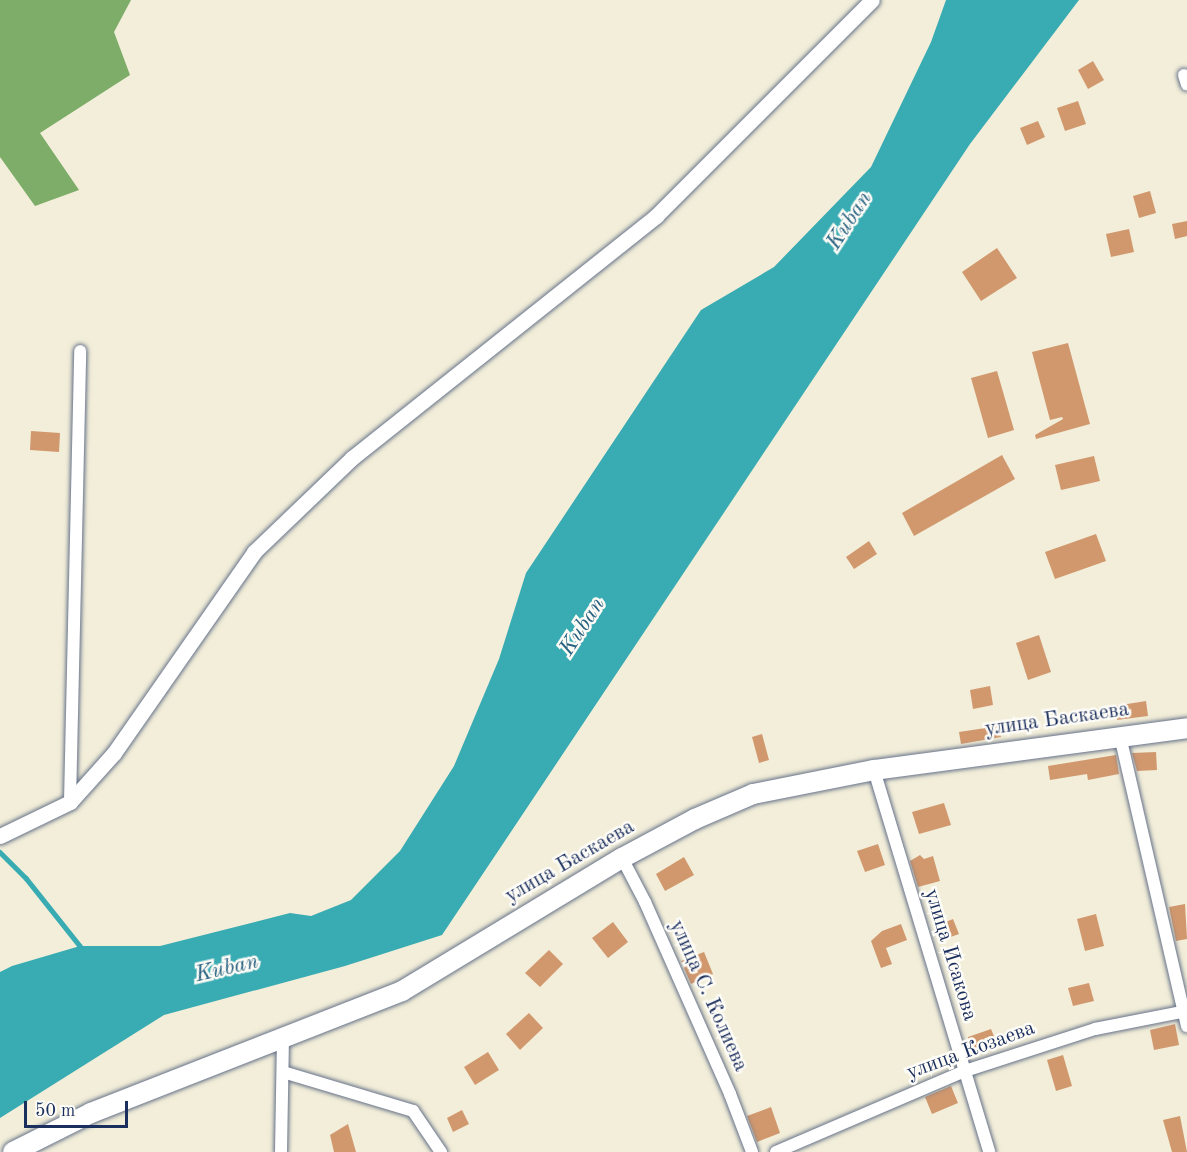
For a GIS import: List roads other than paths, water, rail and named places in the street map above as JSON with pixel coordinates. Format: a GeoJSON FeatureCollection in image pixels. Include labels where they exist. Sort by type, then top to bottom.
{"type":"FeatureCollection","features":[{"type":"Feature","properties":{"kind":"main road","name":"улица Баскаева"},"geometry":{"type":"LineString","coordinates":[[13,1152],[91,1113],[402,991],[622,858],[695,819],[753,794],[874,770],[1187,728]]}},
{"type":"Feature","properties":{"kind":"street"},"geometry":{"type":"LineString","coordinates":[[5,834],[70,802],[114,753],[254,552],[352,458],[656,216],[872,0]]}},
{"type":"Feature","properties":{"kind":"street"},"geometry":{"type":"LineString","coordinates":[[70,802],[80,351]]}},
{"type":"Feature","properties":{"kind":"street"},"geometry":{"type":"LineString","coordinates":[[1120,736],[1187,1026]]}},
{"type":"Feature","properties":{"kind":"street","name":"улица Исакова"},"geometry":{"type":"LineString","coordinates":[[874,770],[989,1152]]}},
{"type":"Feature","properties":{"kind":"street","name":"улица С. Колиева"},"geometry":{"type":"LineString","coordinates":[[622,858],[645,902],[753,1152]]}},
{"type":"Feature","properties":{"kind":"street","name":"улица Козаева"},"geometry":{"type":"LineString","coordinates":[[776,1152],[965,1071],[1095,1029],[1185,1011]]}},
{"type":"Feature","properties":{"kind":"street"},"geometry":{"type":"LineString","coordinates":[[281,1152],[283,1036]]}},
{"type":"Feature","properties":{"kind":"street"},"geometry":{"type":"LineString","coordinates":[[283,1072],[412,1111],[441,1152]]}},
{"type":"Feature","properties":{"kind":"water","name":"Kuban"},"geometry":{"type":"Polygon","coordinates":[[[946,0],[1079,0],[970,144],[442,935],[345,966],[164,1015],[0,1118],[0,972],[12,966],[80,946],[160,946],[290,913],[311,916],[351,900],[400,851],[454,766],[499,659],[526,573],[701,310],[774,267],[871,167],[931,42],[946,0]]]}},
{"type":"Feature","properties":{"kind":"waterway"},"geometry":{"type":"LineString","coordinates":[[0,852],[26,878],[80,946],[81,952]]}}]}
